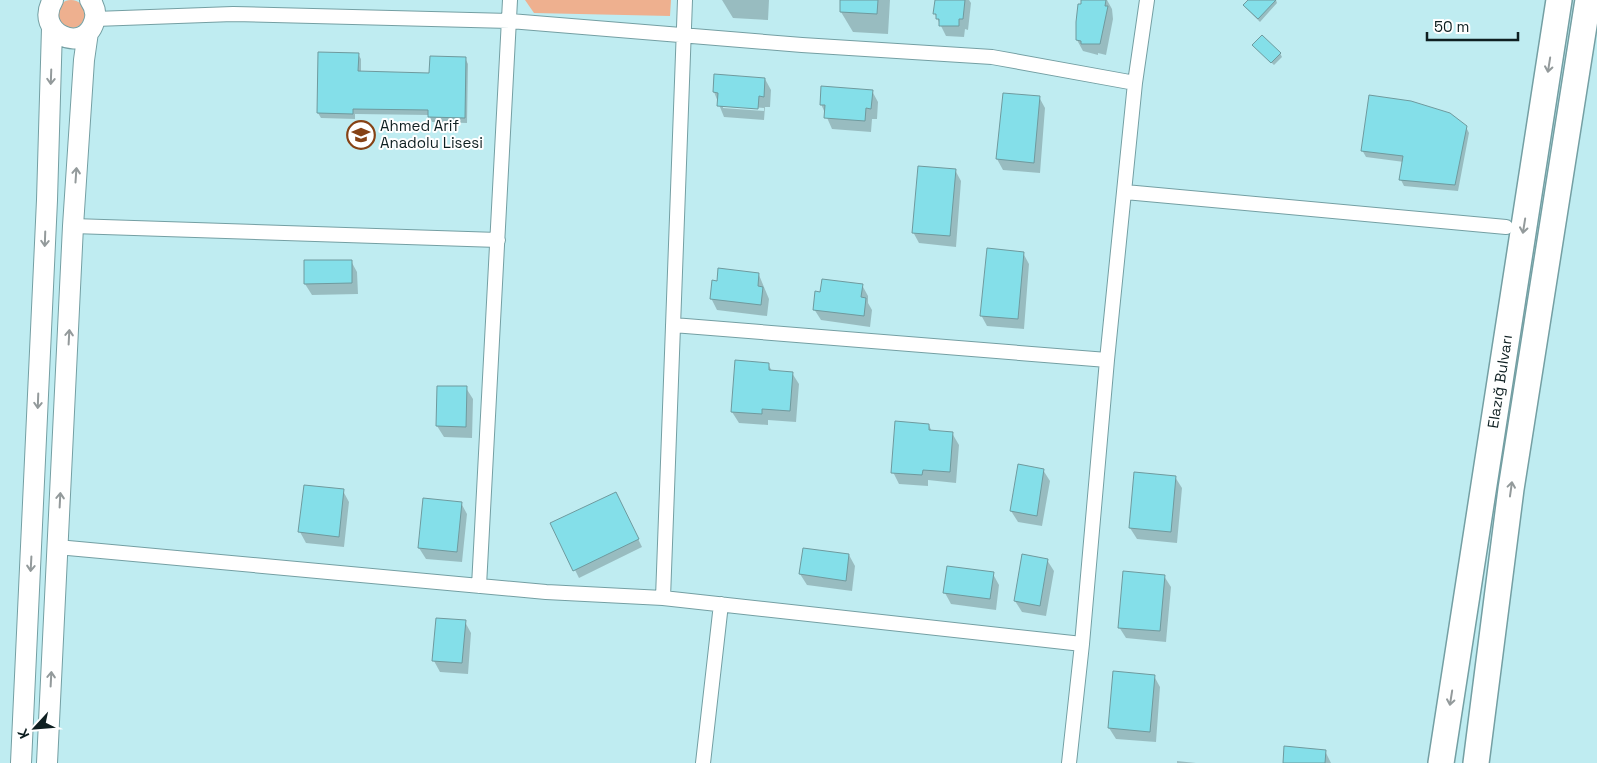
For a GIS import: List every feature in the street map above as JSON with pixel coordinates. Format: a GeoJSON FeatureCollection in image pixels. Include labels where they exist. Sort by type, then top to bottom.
{"type":"FeatureCollection","features":[{"type":"Feature","properties":{"kind":"highway"},"geometry":{"type":"LineString","coordinates":[[1455,673],[1464,532],[1506,227],[1542,0]]}},
{"type":"Feature","properties":{"kind":"highway","name":"Elazığ Bulvarı"},"geometry":{"type":"LineString","coordinates":[[1441,763],[1559,0]]}},
{"type":"Feature","properties":{"kind":"highway","name":"Elazığ Bulvarı"},"geometry":{"type":"LineString","coordinates":[[1476,763],[1511,489],[1588,0]]}},
{"type":"Feature","properties":{"kind":"highway"},"geometry":{"type":"LineString","coordinates":[[1488,665],[1524,513],[1597,22]]}},
{"type":"Feature","properties":{"kind":"main road"},"geometry":{"type":"LineString","coordinates":[[21,763],[47,200],[52,28],[48,12],[53,0]]}},
{"type":"Feature","properties":{"kind":"main road"},"geometry":{"type":"LineString","coordinates":[[52,28],[58,34],[73,38],[92,11]]}},
{"type":"Feature","properties":{"kind":"main road"},"geometry":{"type":"LineString","coordinates":[[47,763],[73,226],[92,11]]}},
{"type":"Feature","properties":{"kind":"street"},"geometry":{"type":"LineString","coordinates":[[479,586],[510,0]]}},
{"type":"Feature","properties":{"kind":"street"},"geometry":{"type":"LineString","coordinates":[[663,598],[685,0]]}},
{"type":"Feature","properties":{"kind":"street"},"geometry":{"type":"LineString","coordinates":[[1068,763],[1082,644],[1106,360],[1125,192],[1134,83],[1147,0]]}},
{"type":"Feature","properties":{"kind":"street"},"geometry":{"type":"LineString","coordinates":[[92,11],[510,21],[802,45],[992,57],[1134,83]]}},
{"type":"Feature","properties":{"kind":"street"},"geometry":{"type":"LineString","coordinates":[[1125,192],[1506,227]]}},
{"type":"Feature","properties":{"kind":"street"},"geometry":{"type":"LineString","coordinates":[[73,226],[498,240]]}},
{"type":"Feature","properties":{"kind":"street"},"geometry":{"type":"LineString","coordinates":[[673,325],[1106,360]]}},
{"type":"Feature","properties":{"kind":"street"},"geometry":{"type":"LineString","coordinates":[[57,547],[479,586],[663,598],[1082,644]]}},
{"type":"Feature","properties":{"kind":"street"},"geometry":{"type":"LineString","coordinates":[[703,763],[721,604]]}},
{"type":"Feature","properties":{"kind":"shaded area"},"geometry":{"type":"Polygon","coordinates":[[[71,0],[81,4],[85,14],[81,24],[71,28],[61,24],[57,14],[61,4],[71,0]]]}},
{"type":"Feature","properties":{"kind":"shaded area"},"geometry":{"type":"Polygon","coordinates":[[[525,0],[671,0],[670,16],[534,13],[525,0]]]}},
{"type":"Feature","properties":{"kind":"building"},"geometry":{"type":"Polygon","coordinates":[[[840,0],[878,0],[877,14],[840,12],[840,0]]]}},
{"type":"Feature","properties":{"kind":"building"},"geometry":{"type":"Polygon","coordinates":[[[935,0],[965,0],[963,19],[959,19],[959,26],[939,26],[939,19],[936,19],[936,14],[933,14],[935,0]]]}},
{"type":"Feature","properties":{"kind":"building"},"geometry":{"type":"Polygon","coordinates":[[[1081,0],[1106,0],[1105,6],[1108,6],[1100,44],[1081,44],[1081,41],[1076,40],[1078,4],[1081,4],[1081,0]]]}},
{"type":"Feature","properties":{"kind":"building"},"geometry":{"type":"Polygon","coordinates":[[[1248,0],[1276,0],[1258,19],[1243,5],[1248,0]]]}},
{"type":"Feature","properties":{"kind":"building"},"geometry":{"type":"Polygon","coordinates":[[[1262,35],[1281,53],[1271,63],[1252,45],[1262,35]]]}},
{"type":"Feature","properties":{"kind":"building"},"geometry":{"type":"Polygon","coordinates":[[[318,52],[359,53],[358,71],[429,73],[430,56],[466,57],[465,118],[428,117],[428,110],[353,109],[353,114],[317,113],[318,52]]]}},
{"type":"Feature","properties":{"kind":"building"},"geometry":{"type":"Polygon","coordinates":[[[714,74],[765,78],[764,97],[759,96],[758,109],[717,106],[718,93],[713,92],[714,74]]]}},
{"type":"Feature","properties":{"kind":"building"},"geometry":{"type":"Polygon","coordinates":[[[821,86],[873,90],[871,109],[866,108],[865,121],[824,118],[825,105],[820,105],[821,86]]]}},
{"type":"Feature","properties":{"kind":"building"},"geometry":{"type":"Polygon","coordinates":[[[1003,93],[1040,96],[1034,163],[996,159],[1003,93]]]}},
{"type":"Feature","properties":{"kind":"building"},"geometry":{"type":"Polygon","coordinates":[[[1369,95],[1411,101],[1450,113],[1467,126],[1455,185],[1399,180],[1403,156],[1361,151],[1369,95]]]}},
{"type":"Feature","properties":{"kind":"building"},"geometry":{"type":"Polygon","coordinates":[[[918,166],[956,169],[950,236],[912,233],[918,166]]]}},
{"type":"Feature","properties":{"kind":"building"},"geometry":{"type":"Polygon","coordinates":[[[987,248],[1024,252],[1018,319],[980,316],[987,248]]]}},
{"type":"Feature","properties":{"kind":"building"},"geometry":{"type":"Polygon","coordinates":[[[304,260],[352,260],[352,283],[304,284],[304,260]]]}},
{"type":"Feature","properties":{"kind":"building"},"geometry":{"type":"Polygon","coordinates":[[[718,268],[759,273],[758,286],[763,287],[761,305],[710,299],[712,280],[717,281],[718,268]]]}},
{"type":"Feature","properties":{"kind":"building"},"geometry":{"type":"Polygon","coordinates":[[[822,279],[863,284],[861,297],[866,298],[864,316],[813,310],[815,291],[820,292],[822,279]]]}},
{"type":"Feature","properties":{"kind":"building"},"geometry":{"type":"Polygon","coordinates":[[[735,360],[769,363],[769,370],[793,372],[790,411],[762,409],[762,414],[731,412],[735,360]]]}},
{"type":"Feature","properties":{"kind":"building"},"geometry":{"type":"Polygon","coordinates":[[[437,386],[467,386],[466,427],[436,426],[437,386]]]}},
{"type":"Feature","properties":{"kind":"building"},"geometry":{"type":"Polygon","coordinates":[[[895,421],[929,424],[929,430],[953,432],[950,472],[923,470],[922,475],[891,473],[895,421]]]}},
{"type":"Feature","properties":{"kind":"building"},"geometry":{"type":"Polygon","coordinates":[[[1018,464],[1044,469],[1037,516],[1010,511],[1018,464]]]}},
{"type":"Feature","properties":{"kind":"building"},"geometry":{"type":"Polygon","coordinates":[[[1134,472],[1176,476],[1171,532],[1129,528],[1134,472]]]}},
{"type":"Feature","properties":{"kind":"building"},"geometry":{"type":"Polygon","coordinates":[[[304,485],[344,489],[339,537],[298,532],[304,485]]]}},
{"type":"Feature","properties":{"kind":"building"},"geometry":{"type":"Polygon","coordinates":[[[616,492],[639,539],[573,571],[550,523],[616,492]]]}},
{"type":"Feature","properties":{"kind":"building"},"geometry":{"type":"Polygon","coordinates":[[[423,498],[462,502],[457,552],[418,548],[423,498]]]}},
{"type":"Feature","properties":{"kind":"building"},"geometry":{"type":"Polygon","coordinates":[[[803,548],[849,554],[846,581],[799,574],[803,548]]]}},
{"type":"Feature","properties":{"kind":"building"},"geometry":{"type":"Polygon","coordinates":[[[1022,554],[1048,559],[1040,606],[1014,601],[1022,554]]]}},
{"type":"Feature","properties":{"kind":"building"},"geometry":{"type":"Polygon","coordinates":[[[947,566],[994,572],[990,599],[943,593],[947,566]]]}},
{"type":"Feature","properties":{"kind":"building"},"geometry":{"type":"Polygon","coordinates":[[[1123,571],[1165,575],[1160,631],[1118,628],[1123,571]]]}},
{"type":"Feature","properties":{"kind":"building"},"geometry":{"type":"Polygon","coordinates":[[[436,618],[466,620],[462,663],[432,661],[436,618]]]}},
{"type":"Feature","properties":{"kind":"building"},"geometry":{"type":"Polygon","coordinates":[[[1113,671],[1155,675],[1150,732],[1108,728],[1113,671]]]}},
{"type":"Feature","properties":{"kind":"building"},"geometry":{"type":"Polygon","coordinates":[[[1284,746],[1326,750],[1325,763],[1283,763],[1284,746]]]}},
{"type":"Feature","properties":{"kind":"place","name":"Ahmed Arif Anadolu Lisesi"},"geometry":{"type":"Point","coordinates":[361,135]}}]}
